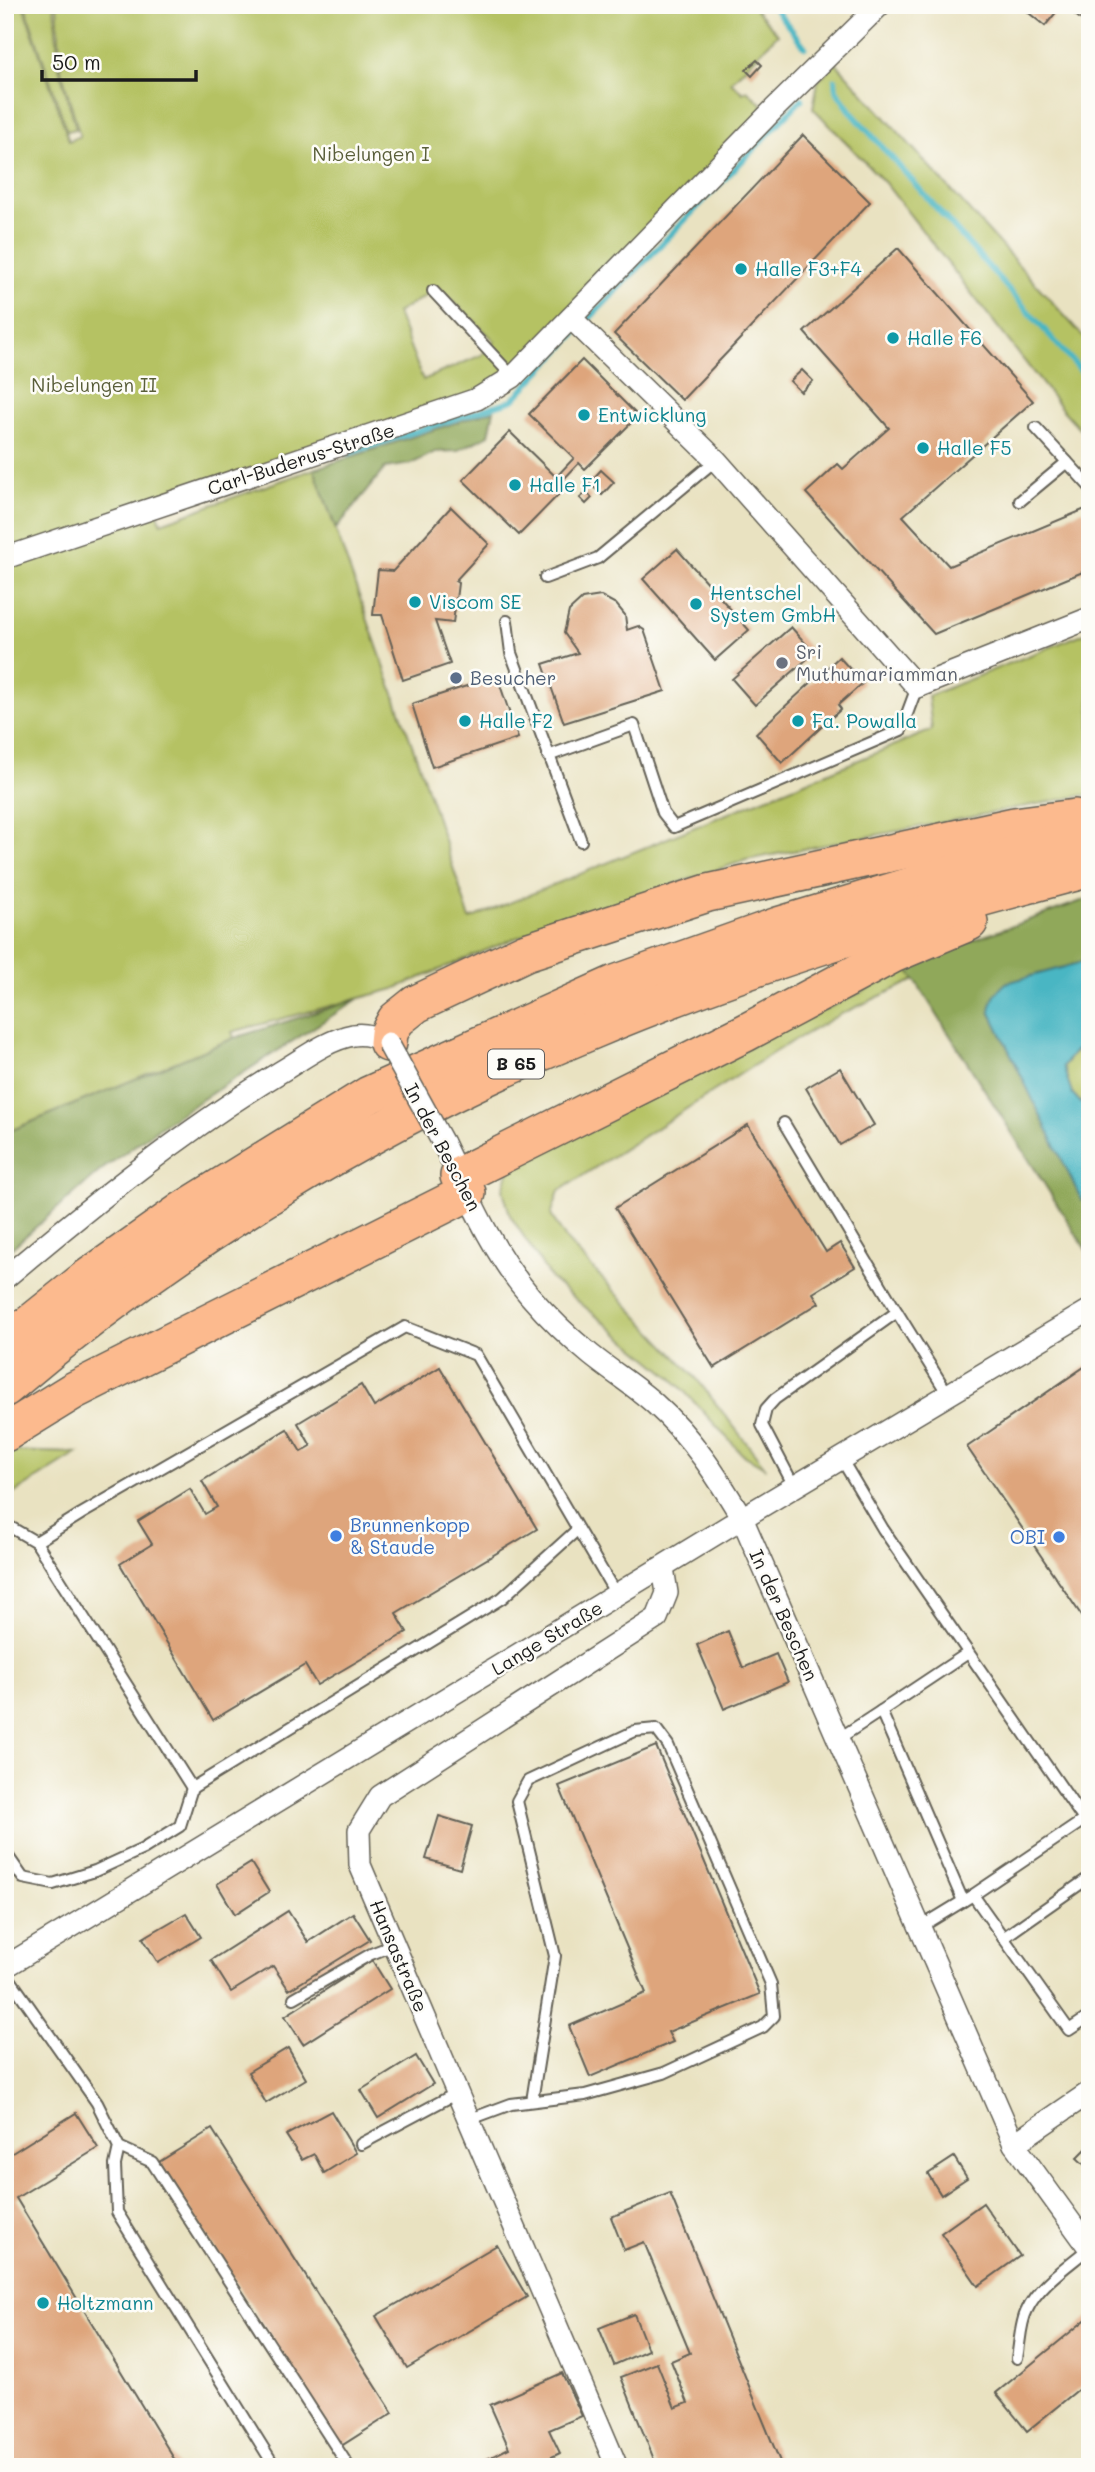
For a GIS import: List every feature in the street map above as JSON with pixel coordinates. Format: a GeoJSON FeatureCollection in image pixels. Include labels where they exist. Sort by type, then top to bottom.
{"type":"FeatureCollection","features":[{"type":"Feature","properties":{"kind":"highway"},"geometry":{"type":"LineString","coordinates":[[388,1043],[389,1033],[396,1020],[416,1004],[526,952],[708,893],[1014,826],[1090,816]]}},
{"type":"Feature","properties":{"kind":"highway","name":"B 65"},"geometry":{"type":"LineString","coordinates":[[5,1344],[86,1279],[182,1211],[369,1095],[615,984],[778,926],[1090,832]]}},
{"type":"Feature","properties":{"kind":"highway"},"geometry":{"type":"LineString","coordinates":[[5,1433],[74,1391],[893,954],[1090,870]]}},
{"type":"Feature","properties":{"kind":"highway","name":"B 65"},"geometry":{"type":"LineString","coordinates":[[5,1388],[113,1301],[230,1220],[369,1138],[489,1076],[609,1023],[791,956],[887,925],[1090,870]]}},
{"type":"Feature","properties":{"kind":"street","name":"Carl-Buderus-Straße"},"geometry":{"type":"LineString","coordinates":[[5,558],[477,399],[513,377],[880,5]]}},
{"type":"Feature","properties":{"kind":"street"},"geometry":{"type":"LineString","coordinates":[[571,318],[716,460],[918,687],[1090,618]]}},
{"type":"Feature","properties":{"kind":"street"},"geometry":{"type":"LineString","coordinates":[[5,1278],[146,1164],[267,1080],[338,1039],[354,1035],[372,1035],[388,1043]]}},
{"type":"Feature","properties":{"kind":"street","name":"In der Beschen"},"geometry":{"type":"LineString","coordinates":[[388,1043],[508,1267],[529,1295],[591,1355],[656,1405],[685,1433],[710,1465],[742,1518],[1014,2144],[1089,2249]]}},
{"type":"Feature","properties":{"kind":"street","name":"Lange Straße"},"geometry":{"type":"LineString","coordinates":[[5,1969],[742,1518],[1090,1310]]}},
{"type":"Feature","properties":{"kind":"street","name":"Hansastraße"},"geometry":{"type":"LineString","coordinates":[[617,2467],[360,1865],[359,1830],[380,1796],[657,1618],[667,1592],[663,1568]]}},
{"type":"Feature","properties":{"kind":"street"},"geometry":{"type":"LineString","coordinates":[[1014,2144],[1090,2092]]}},
{"type":"Feature","properties":{"kind":"lane"},"geometry":{"type":"LineString","coordinates":[[433,291],[513,377]]}},
{"type":"Feature","properties":{"kind":"lane"},"geometry":{"type":"LineString","coordinates":[[1036,428],[1090,487]]}},
{"type":"Feature","properties":{"kind":"lane"},"geometry":{"type":"LineString","coordinates":[[545,578],[598,558],[716,460]]}},
{"type":"Feature","properties":{"kind":"lane"},"geometry":{"type":"LineString","coordinates":[[1020,501],[1067,462]]}},
{"type":"Feature","properties":{"kind":"lane"},"geometry":{"type":"LineString","coordinates":[[507,621],[511,653],[581,841]]}},
{"type":"Feature","properties":{"kind":"lane"},"geometry":{"type":"LineString","coordinates":[[548,756],[634,725],[663,813],[674,827],[901,730],[918,687]]}},
{"type":"Feature","properties":{"kind":"lane"},"geometry":{"type":"LineString","coordinates":[[784,1123],[949,1396]]}},
{"type":"Feature","properties":{"kind":"lane"},"geometry":{"type":"LineString","coordinates":[[795,1488],[766,1437],[762,1425],[766,1409],[775,1399],[897,1312]]}},
{"type":"Feature","properties":{"kind":"lane"},"geometry":{"type":"LineString","coordinates":[[36,1542],[405,1327],[476,1355],[617,1596]]}},
{"type":"Feature","properties":{"kind":"lane"},"geometry":{"type":"LineString","coordinates":[[842,1460],[883,1529],[1084,1819],[973,1895],[919,1928]]}},
{"type":"Feature","properties":{"kind":"lane"},"geometry":{"type":"LineString","coordinates":[[5,1524],[36,1542],[192,1788]]}},
{"type":"Feature","properties":{"kind":"lane"},"geometry":{"type":"LineString","coordinates":[[5,1852],[23,1878],[53,1884],[96,1871],[143,1849],[180,1826],[192,1788],[502,1598],[578,1530]]}},
{"type":"Feature","properties":{"kind":"lane"},"geometry":{"type":"LineString","coordinates":[[838,1738],[968,1654]]}},
{"type":"Feature","properties":{"kind":"lane"},"geometry":{"type":"LineString","coordinates":[[881,1711],[963,1901]]}},
{"type":"Feature","properties":{"kind":"lane"},"geometry":{"type":"LineString","coordinates":[[468,2120],[511,2104],[584,2095],[664,2073],[763,2027],[774,2016],[771,1984],[668,1745],[656,1729],[635,1731],[528,1781],[517,1801],[555,1956],[532,2101]]}},
{"type":"Feature","properties":{"kind":"lane"},"geometry":{"type":"LineString","coordinates":[[1003,1938],[1090,1877]]}},
{"type":"Feature","properties":{"kind":"lane"},"geometry":{"type":"LineString","coordinates":[[973,1895],[1069,2030],[1090,2016]]}},
{"type":"Feature","properties":{"kind":"lane"},"geometry":{"type":"LineString","coordinates":[[294,1998],[371,1954],[394,1945]]}},
{"type":"Feature","properties":{"kind":"lane"},"geometry":{"type":"LineString","coordinates":[[5,1969],[97,2103],[119,2147],[152,2162],[349,2467]]}},
{"type":"Feature","properties":{"kind":"lane"},"geometry":{"type":"LineString","coordinates":[[361,2144],[457,2093]]}},
{"type":"Feature","properties":{"kind":"lane"},"geometry":{"type":"LineString","coordinates":[[119,2147],[115,2165],[117,2211],[275,2467]]}},
{"type":"Feature","properties":{"kind":"lane"},"geometry":{"type":"LineString","coordinates":[[1017,2358],[1029,2305],[1051,2281],[1089,2249]]}},
{"type":"Feature","properties":{"kind":"green space"},"geometry":{"type":"Polygon","coordinates":[[[5,5],[23,5],[69,141],[80,136],[61,69],[57,5],[751,5],[778,34],[731,82],[743,93],[747,90],[771,113],[494,392],[156,507],[161,523],[314,469],[421,770],[470,919],[932,730],[928,696],[1090,631],[1090,794],[746,860],[513,939],[394,989],[232,1032],[234,1038],[5,1133],[5,5]],[[439,288],[397,313],[423,380],[482,355],[495,341],[439,288]]]}},
{"type":"Feature","properties":{"kind":"green space"},"geometry":{"type":"Polygon","coordinates":[[[25,5],[54,5],[59,67],[76,129],[67,131],[25,5]]]}},
{"type":"Feature","properties":{"kind":"green space"},"geometry":{"type":"Polygon","coordinates":[[[836,63],[1090,344],[1090,440],[1062,409],[885,183],[813,108],[818,81],[836,63]]]}},
{"type":"Feature","properties":{"kind":"green space"},"geometry":{"type":"Polygon","coordinates":[[[494,410],[489,435],[457,451],[435,452],[411,464],[385,468],[336,529],[314,469],[494,410]]]}},
{"type":"Feature","properties":{"kind":"green space"},"geometry":{"type":"Polygon","coordinates":[[[1090,898],[1090,960],[1006,983],[990,1011],[1081,1199],[1090,1207],[1090,1256],[908,969],[956,946],[1090,898]]]}},
{"type":"Feature","properties":{"kind":"green space"},"geometry":{"type":"Polygon","coordinates":[[[908,969],[915,980],[839,1015],[776,1051],[559,1191],[551,1215],[567,1241],[696,1378],[766,1468],[742,1454],[672,1378],[551,1279],[510,1215],[503,1190],[509,1169],[547,1145],[908,969]]]}},
{"type":"Feature","properties":{"kind":"green space"},"geometry":{"type":"Polygon","coordinates":[[[358,999],[164,1124],[100,1171],[5,1254],[5,1133],[234,1038],[358,999]]]}},
{"type":"Feature","properties":{"kind":"green space"},"geometry":{"type":"Polygon","coordinates":[[[1076,1050],[1090,1051],[1090,1113],[1072,1093],[1063,1066],[1076,1050]]]}},
{"type":"Feature","properties":{"kind":"green space"},"geometry":{"type":"Polygon","coordinates":[[[5,1451],[78,1453],[5,1499],[5,1451]]]}},
{"type":"Feature","properties":{"kind":"water"},"geometry":{"type":"Polygon","coordinates":[[[1090,960],[1090,1051],[1076,1050],[1063,1066],[1072,1093],[1090,1113],[1090,1207],[1081,1199],[990,1011],[995,996],[1006,983],[1090,960]]]}},
{"type":"Feature","properties":{"kind":"building"},"geometry":{"type":"Polygon","coordinates":[[[1019,5],[1062,5],[1045,26],[1019,5]]]}},
{"type":"Feature","properties":{"kind":"building"},"geometry":{"type":"Polygon","coordinates":[[[1063,5],[1090,5],[1090,27],[1063,5]]]}},
{"type":"Feature","properties":{"kind":"building"},"geometry":{"type":"Polygon","coordinates":[[[757,60],[762,65],[752,76],[746,70],[757,60]]]}},
{"type":"Feature","properties":{"kind":"building","name":"Halle F3+F4"},"geometry":{"type":"Polygon","coordinates":[[[803,135],[870,202],[682,400],[614,334],[803,135]]]}},
{"type":"Feature","properties":{"kind":"building"},"geometry":{"type":"Polygon","coordinates":[[[898,248],[1033,401],[903,516],[949,566],[1090,507],[1090,569],[934,634],[806,493],[838,464],[843,469],[889,428],[804,332],[898,248]]]}},
{"type":"Feature","properties":{"kind":"building"},"geometry":{"type":"Polygon","coordinates":[[[582,360],[638,416],[585,469],[579,463],[561,482],[566,487],[519,535],[463,480],[510,432],[556,477],[574,458],[529,414],[582,360]]]}},
{"type":"Feature","properties":{"kind":"building"},"geometry":{"type":"Polygon","coordinates":[[[802,370],[813,381],[801,392],[790,381],[802,370]]]}},
{"type":"Feature","properties":{"kind":"building"},"geometry":{"type":"Polygon","coordinates":[[[601,470],[614,482],[602,495],[589,483],[601,470]]]}},
{"type":"Feature","properties":{"kind":"building"},"geometry":{"type":"Polygon","coordinates":[[[587,492],[592,498],[586,504],[580,498],[587,492]]]}},
{"type":"Feature","properties":{"kind":"building","name":"Viscom SE"},"geometry":{"type":"Polygon","coordinates":[[[451,507],[489,544],[455,581],[458,583],[453,623],[435,621],[450,664],[403,680],[382,615],[373,615],[378,570],[393,571],[451,507]]]}},
{"type":"Feature","properties":{"kind":"building","name":"Hentschel System GmbH"},"geometry":{"type":"Polygon","coordinates":[[[677,549],[749,630],[715,660],[643,579],[677,549]]]}},
{"type":"Feature","properties":{"kind":"building"},"geometry":{"type":"Polygon","coordinates":[[[601,596],[616,604],[625,615],[627,630],[638,626],[644,630],[665,691],[564,723],[543,664],[578,653],[564,633],[569,611],[582,599],[601,596]]]}},
{"type":"Feature","properties":{"kind":"building"},"geometry":{"type":"Polygon","coordinates":[[[791,627],[814,653],[755,705],[732,679],[791,627]]]}},
{"type":"Feature","properties":{"kind":"building","name":"Fa. Powalla"},"geometry":{"type":"Polygon","coordinates":[[[839,657],[863,683],[838,705],[841,709],[782,763],[756,733],[839,657]]]}},
{"type":"Feature","properties":{"kind":"building","name":"Halle F2"},"geometry":{"type":"Polygon","coordinates":[[[497,676],[518,738],[432,767],[412,704],[497,676]]]}},
{"type":"Feature","properties":{"kind":"building"},"geometry":{"type":"Polygon","coordinates":[[[840,1068],[874,1125],[840,1145],[806,1088],[840,1068]]]}},
{"type":"Feature","properties":{"kind":"building"},"geometry":{"type":"Polygon","coordinates":[[[748,1125],[826,1252],[840,1243],[855,1267],[813,1293],[819,1303],[714,1368],[615,1208],[748,1125]]]}},
{"type":"Feature","properties":{"kind":"building","name":"OBI"},"geometry":{"type":"Polygon","coordinates":[[[1090,1363],[1090,1628],[967,1447],[1090,1363]]]}},
{"type":"Feature","properties":{"kind":"building","name":"Brunnenkopp & Staude"},"geometry":{"type":"Polygon","coordinates":[[[440,1367],[537,1529],[396,1613],[407,1632],[317,1685],[305,1665],[213,1720],[120,1564],[152,1544],[138,1521],[190,1489],[205,1514],[217,1507],[202,1481],[287,1429],[301,1452],[311,1446],[298,1423],[361,1385],[374,1407],[440,1367]]]}},
{"type":"Feature","properties":{"kind":"building"},"geometry":{"type":"Polygon","coordinates":[[[728,1631],[743,1668],[776,1654],[788,1682],[724,1709],[697,1645],[728,1631]]]}},
{"type":"Feature","properties":{"kind":"building"},"geometry":{"type":"Polygon","coordinates":[[[656,1746],[760,1994],[668,2032],[673,2042],[590,2077],[569,2026],[646,1993],[559,1786],[656,1746]]]}},
{"type":"Feature","properties":{"kind":"building"},"geometry":{"type":"Polygon","coordinates":[[[439,1816],[472,1826],[460,1869],[426,1859],[439,1816]]]}},
{"type":"Feature","properties":{"kind":"building"},"geometry":{"type":"Polygon","coordinates":[[[251,1863],[269,1892],[235,1914],[217,1884],[251,1863]]]}},
{"type":"Feature","properties":{"kind":"building"},"geometry":{"type":"Polygon","coordinates":[[[288,1911],[308,1942],[353,1913],[370,1940],[289,1990],[273,1966],[231,1992],[211,1960],[288,1911]]]}},
{"type":"Feature","properties":{"kind":"building"},"geometry":{"type":"Polygon","coordinates":[[[186,1913],[201,1937],[158,1963],[143,1938],[186,1913]]]}},
{"type":"Feature","properties":{"kind":"building"},"geometry":{"type":"Polygon","coordinates":[[[372,1960],[390,1989],[303,2044],[285,2016],[372,1960]]]}},
{"type":"Feature","properties":{"kind":"building"},"geometry":{"type":"Polygon","coordinates":[[[288,2048],[306,2079],[266,2103],[248,2072],[288,2048]]]}},
{"type":"Feature","properties":{"kind":"building"},"geometry":{"type":"Polygon","coordinates":[[[416,2056],[433,2084],[378,2118],[361,2090],[416,2056]]]}},
{"type":"Feature","properties":{"kind":"building"},"geometry":{"type":"Polygon","coordinates":[[[331,2111],[356,2153],[324,2173],[314,2154],[302,2160],[286,2135],[331,2111]]]}},
{"type":"Feature","properties":{"kind":"building","name":"Holtzmann"},"geometry":{"type":"Polygon","coordinates":[[[76,2113],[98,2148],[16,2198],[179,2467],[5,2467],[5,2149],[9,2155],[76,2113]]]}},
{"type":"Feature","properties":{"kind":"building"},"geometry":{"type":"Polygon","coordinates":[[[212,2129],[393,2413],[341,2446],[159,2162],[212,2129]]]}},
{"type":"Feature","properties":{"kind":"building"},"geometry":{"type":"Polygon","coordinates":[[[1090,2145],[1090,2170],[1077,2158],[1090,2145]]]}},
{"type":"Feature","properties":{"kind":"building"},"geometry":{"type":"Polygon","coordinates":[[[954,2157],[967,2178],[941,2195],[928,2174],[954,2157]]]}},
{"type":"Feature","properties":{"kind":"building"},"geometry":{"type":"Polygon","coordinates":[[[670,2193],[781,2464],[774,2467],[657,2467],[621,2377],[657,2363],[675,2408],[688,2403],[671,2361],[690,2353],[644,2242],[624,2250],[611,2217],[670,2193]]]}},
{"type":"Feature","properties":{"kind":"building"},"geometry":{"type":"Polygon","coordinates":[[[983,2203],[1020,2256],[978,2286],[941,2233],[983,2203]]]}},
{"type":"Feature","properties":{"kind":"building"},"geometry":{"type":"Polygon","coordinates":[[[497,2245],[527,2297],[407,2368],[376,2316],[497,2245]]]}},
{"type":"Feature","properties":{"kind":"building"},"geometry":{"type":"Polygon","coordinates":[[[634,2314],[648,2350],[614,2365],[599,2328],[634,2314]]]}},
{"type":"Feature","properties":{"kind":"building"},"geometry":{"type":"Polygon","coordinates":[[[1090,2316],[1090,2380],[1027,2431],[996,2393],[1090,2316]]]}},
{"type":"Feature","properties":{"kind":"building"},"geometry":{"type":"Polygon","coordinates":[[[562,2373],[582,2416],[549,2430],[560,2453],[535,2465],[536,2467],[483,2467],[481,2462],[509,2448],[490,2405],[562,2373]]]}},
{"type":"Feature","properties":{"kind":"waterway"},"geometry":{"type":"LineString","coordinates":[[772,5],[805,47]]}},
{"type":"Feature","properties":{"kind":"waterway"},"geometry":{"type":"LineString","coordinates":[[835,80],[836,90],[852,113],[1090,381]]}},
{"type":"Feature","properties":{"kind":"waterway"},"geometry":{"type":"LineString","coordinates":[[587,321],[802,99]]}},
{"type":"Feature","properties":{"kind":"waterway"},"geometry":{"type":"LineString","coordinates":[[349,453],[513,400],[575,334]]}},
{"type":"Feature","properties":{"kind":"place","name":"Halle F3+F4"},"geometry":{"type":"Point","coordinates":[741,269]}},
{"type":"Feature","properties":{"kind":"place","name":"Halle F6"},"geometry":{"type":"Point","coordinates":[893,338]}},
{"type":"Feature","properties":{"kind":"place","name":"Entwicklung"},"geometry":{"type":"Point","coordinates":[584,415]}},
{"type":"Feature","properties":{"kind":"place","name":"Halle F5"},"geometry":{"type":"Point","coordinates":[923,448]}},
{"type":"Feature","properties":{"kind":"place","name":"Halle F1"},"geometry":{"type":"Point","coordinates":[515,485]}},
{"type":"Feature","properties":{"kind":"place","name":"Viscom SE"},"geometry":{"type":"Point","coordinates":[415,602]}},
{"type":"Feature","properties":{"kind":"place","name":"Hentschel System GmbH"},"geometry":{"type":"Point","coordinates":[696,604]}},
{"type":"Feature","properties":{"kind":"place","name":"Sri Muthumariamman"},"geometry":{"type":"Point","coordinates":[782,663]}},
{"type":"Feature","properties":{"kind":"place","name":"Besucher"},"geometry":{"type":"Point","coordinates":[456,678]}},
{"type":"Feature","properties":{"kind":"place","name":"Halle F2"},"geometry":{"type":"Point","coordinates":[465,721]}},
{"type":"Feature","properties":{"kind":"place","name":"Fa. Powalla"},"geometry":{"type":"Point","coordinates":[798,721]}},
{"type":"Feature","properties":{"kind":"place","name":"Brunnenkopp & Staude"},"geometry":{"type":"Point","coordinates":[336,1536]}},
{"type":"Feature","properties":{"kind":"place","name":"OBI"},"geometry":{"type":"Point","coordinates":[1059,1537]}},
{"type":"Feature","properties":{"kind":"place","name":"Holtzmann"},"geometry":{"type":"Point","coordinates":[43,2303]}},
{"type":"Feature","properties":{"kind":"park label","name":"Nibelungen I"},"geometry":{"type":"Point","coordinates":[371,154]}},
{"type":"Feature","properties":{"kind":"park label","name":"Nibelungen II"},"geometry":{"type":"Point","coordinates":[94,385]}}]}
